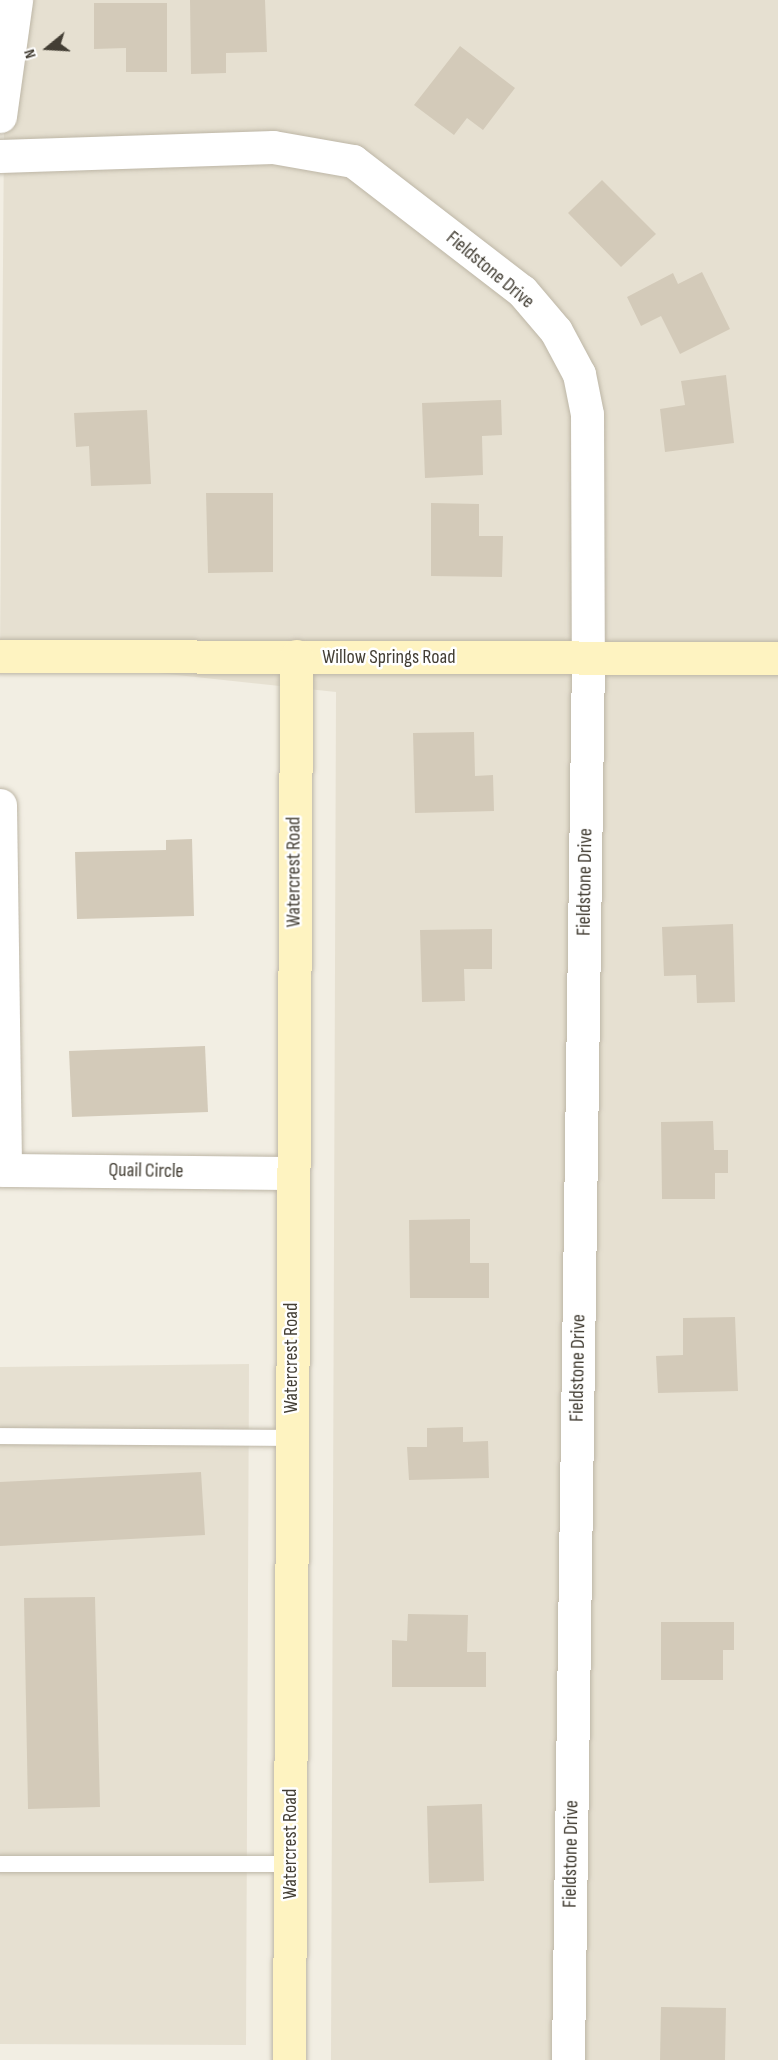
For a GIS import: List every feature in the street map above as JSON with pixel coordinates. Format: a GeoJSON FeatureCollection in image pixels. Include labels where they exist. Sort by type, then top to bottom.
{"type":"FeatureCollection","features":[{"type":"Feature","properties":{"kind":"street"},"geometry":{"type":"LineString","coordinates":[[0,116],[16,0]]}},
{"type":"Feature","properties":{"kind":"street","name":"Fieldstone Drive"},"geometry":{"type":"LineString","coordinates":[[0,156],[200,147],[318,152],[353,161],[522,291],[556,331],[575,365],[587,414],[588,658],[568,2060]]}},
{"type":"Feature","properties":{"kind":"street","name":"Willow Springs Road"},"geometry":{"type":"LineString","coordinates":[[0,656],[778,658]]}},
{"type":"Feature","properties":{"kind":"street","name":"Watercrest Road"},"geometry":{"type":"LineString","coordinates":[[289,2060],[296,656]]}},
{"type":"Feature","properties":{"kind":"street"},"geometry":{"type":"LineString","coordinates":[[0,805],[2,1170]]}},
{"type":"Feature","properties":{"kind":"street","name":"Quail Circle"},"geometry":{"type":"LineString","coordinates":[[2,1170],[292,1173]]}},
{"type":"Feature","properties":{"kind":"lane"},"geometry":{"type":"LineString","coordinates":[[0,1436],[291,1438]]}},
{"type":"Feature","properties":{"kind":"lane"},"geometry":{"type":"LineString","coordinates":[[0,1864],[290,1864]]}},
{"type":"Feature","properties":{"kind":"shaded area"},"geometry":{"type":"Polygon","coordinates":[[[5,0],[778,0],[778,2060],[331,2060],[336,692],[0,656],[5,0]]]}},
{"type":"Feature","properties":{"kind":"shaded area"},"geometry":{"type":"Polygon","coordinates":[[[249,1364],[246,2045],[0,2044],[0,1367],[249,1364]]]}},
{"type":"Feature","properties":{"kind":"building"},"geometry":{"type":"Polygon","coordinates":[[[190,0],[265,0],[267,52],[226,53],[226,73],[191,74],[190,0]]]}},
{"type":"Feature","properties":{"kind":"building"},"geometry":{"type":"Polygon","coordinates":[[[94,3],[167,3],[167,72],[126,72],[126,48],[94,49],[94,3]]]}},
{"type":"Feature","properties":{"kind":"building"},"geometry":{"type":"Polygon","coordinates":[[[460,46],[515,88],[483,130],[467,118],[454,135],[414,105],[460,46]]]}},
{"type":"Feature","properties":{"kind":"building"},"geometry":{"type":"Polygon","coordinates":[[[602,180],[656,234],[621,267],[568,213],[602,180]]]}},
{"type":"Feature","properties":{"kind":"building"},"geometry":{"type":"Polygon","coordinates":[[[702,272],[730,329],[680,354],[661,316],[641,326],[627,297],[673,273],[678,284],[702,272]]]}},
{"type":"Feature","properties":{"kind":"building"},"geometry":{"type":"Polygon","coordinates":[[[726,375],[734,443],[665,452],[660,409],[685,405],[681,381],[726,375]]]}},
{"type":"Feature","properties":{"kind":"building"},"geometry":{"type":"Polygon","coordinates":[[[501,400],[502,435],[482,436],[483,475],[425,478],[422,403],[501,400]]]}},
{"type":"Feature","properties":{"kind":"building"},"geometry":{"type":"Polygon","coordinates":[[[147,410],[151,484],[91,486],[89,446],[76,447],[74,413],[147,410]]]}},
{"type":"Feature","properties":{"kind":"building"},"geometry":{"type":"Polygon","coordinates":[[[206,493],[273,493],[273,572],[208,573],[206,493]]]}},
{"type":"Feature","properties":{"kind":"building"},"geometry":{"type":"Polygon","coordinates":[[[431,503],[479,504],[479,536],[503,536],[502,577],[431,576],[431,503]]]}},
{"type":"Feature","properties":{"kind":"building"},"geometry":{"type":"Polygon","coordinates":[[[474,732],[475,776],[493,775],[494,811],[415,813],[413,733],[474,732]]]}},
{"type":"Feature","properties":{"kind":"building"},"geometry":{"type":"Polygon","coordinates":[[[192,839],[194,916],[77,919],[75,852],[166,850],[166,840],[192,839]]]}},
{"type":"Feature","properties":{"kind":"building"},"geometry":{"type":"Polygon","coordinates":[[[733,924],[735,1002],[697,1003],[696,975],[664,976],[662,927],[733,924]]]}},
{"type":"Feature","properties":{"kind":"building"},"geometry":{"type":"Polygon","coordinates":[[[492,929],[492,969],[464,969],[465,1001],[422,1002],[420,930],[492,929]]]}},
{"type":"Feature","properties":{"kind":"building"},"geometry":{"type":"Polygon","coordinates":[[[205,1046],[208,1112],[72,1117],[69,1051],[205,1046]]]}},
{"type":"Feature","properties":{"kind":"building"},"geometry":{"type":"Polygon","coordinates":[[[713,1121],[714,1150],[728,1150],[728,1173],[715,1173],[715,1199],[662,1199],[661,1122],[713,1121]]]}},
{"type":"Feature","properties":{"kind":"building"},"geometry":{"type":"Polygon","coordinates":[[[470,1219],[470,1263],[489,1263],[489,1298],[410,1298],[409,1220],[470,1219]]]}},
{"type":"Feature","properties":{"kind":"building"},"geometry":{"type":"Polygon","coordinates":[[[735,1317],[738,1391],[658,1393],[656,1356],[683,1355],[683,1318],[735,1317]]]}},
{"type":"Feature","properties":{"kind":"building"},"geometry":{"type":"Polygon","coordinates":[[[463,1427],[463,1442],[488,1441],[489,1478],[409,1480],[407,1447],[427,1447],[427,1428],[463,1427]]]}},
{"type":"Feature","properties":{"kind":"building"},"geometry":{"type":"Polygon","coordinates":[[[201,1472],[205,1535],[0,1546],[0,1482],[201,1472]]]}},
{"type":"Feature","properties":{"kind":"building"},"geometry":{"type":"Polygon","coordinates":[[[95,1597],[100,1807],[28,1809],[24,1598],[95,1597]]]}},
{"type":"Feature","properties":{"kind":"building"},"geometry":{"type":"Polygon","coordinates":[[[408,1614],[468,1615],[467,1652],[486,1652],[486,1687],[392,1687],[392,1640],[407,1641],[408,1614]]]}},
{"type":"Feature","properties":{"kind":"building"},"geometry":{"type":"Polygon","coordinates":[[[661,1622],[734,1622],[734,1650],[723,1650],[723,1680],[661,1680],[661,1622]]]}},
{"type":"Feature","properties":{"kind":"building"},"geometry":{"type":"Polygon","coordinates":[[[482,1804],[484,1881],[429,1883],[427,1806],[482,1804]]]}},
{"type":"Feature","properties":{"kind":"building"},"geometry":{"type":"Polygon","coordinates":[[[661,2007],[726,2008],[725,2060],[660,2060],[661,2007]]]}}]}
